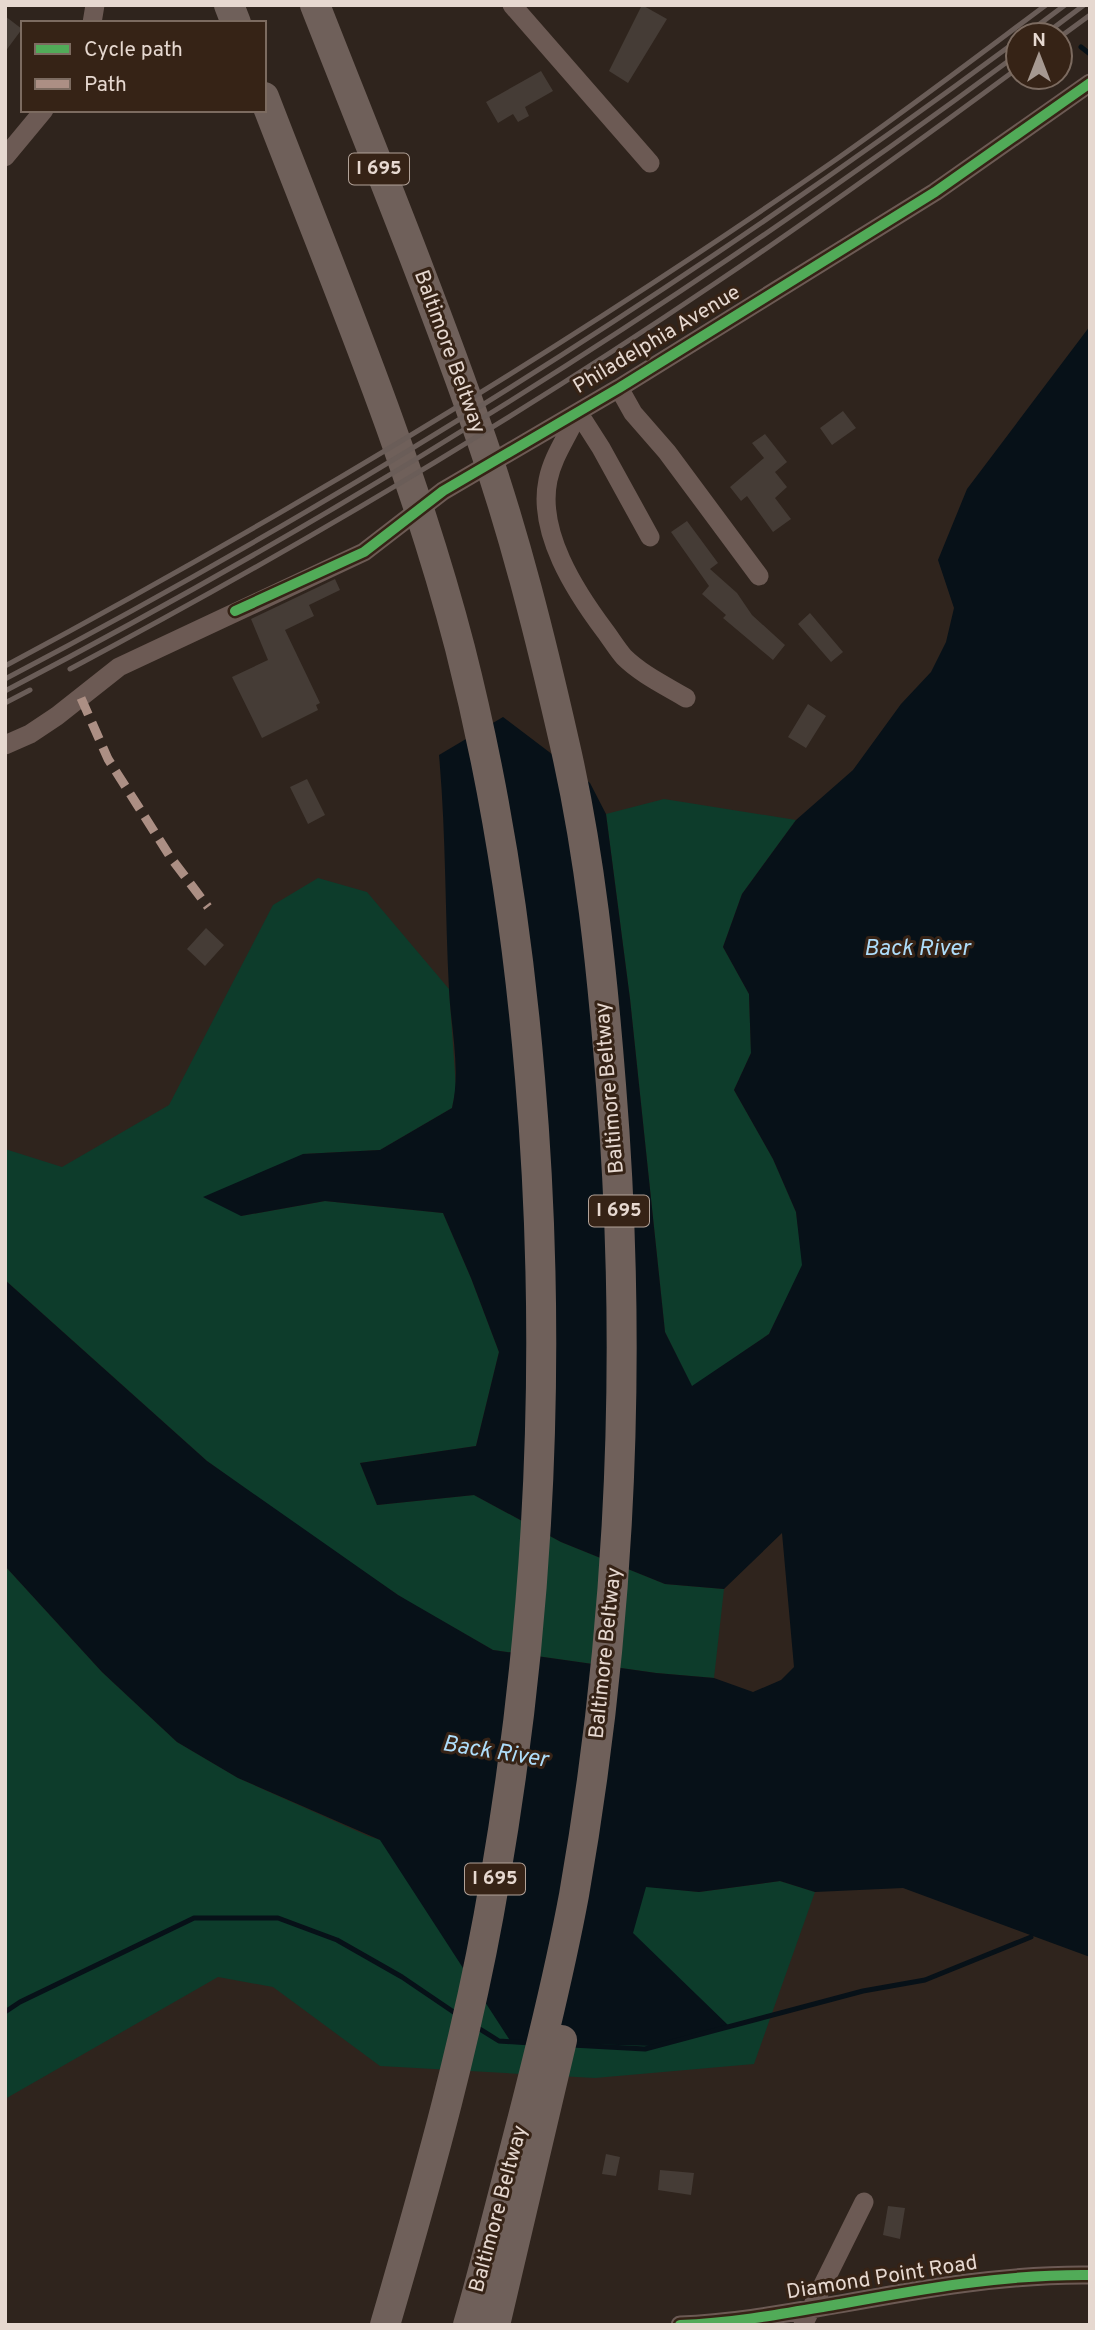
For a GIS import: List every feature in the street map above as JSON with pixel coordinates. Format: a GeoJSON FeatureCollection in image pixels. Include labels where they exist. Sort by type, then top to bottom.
{"type":"FeatureCollection","features":[{"type":"Feature","properties":{"kind":"highway","name":"Baltimore Beltway"},"geometry":{"type":"LineString","coordinates":[[315,5],[443,334],[483,444],[512,537],[566,746],[587,872],[605,1011],[615,1143],[622,1266],[622,1388],[614,1587],[591,1789],[573,1899],[552,2000],[537,2105],[468,2325]]}},
{"type":"Feature","properties":{"kind":"highway","name":"I 695"},"geometry":{"type":"LineString","coordinates":[[266,102],[408,472],[434,554],[486,758],[508,884],[523,1002],[536,1159],[543,1382],[534,1580],[525,1674],[497,1872],[452,2082],[385,2325]]}},
{"type":"Feature","properties":{"kind":"highway"},"geometry":{"type":"LineString","coordinates":[[495,2325],[537,2105]]}},
{"type":"Feature","properties":{"kind":"highway"},"geometry":{"type":"LineString","coordinates":[[376,2325],[407,2249]]}},
{"type":"Feature","properties":{"kind":"street"},"geometry":{"type":"LineString","coordinates":[[512,5],[650,163]]}},
{"type":"Feature","properties":{"kind":"street","name":"Philadelphia Avenue"},"geometry":{"type":"LineString","coordinates":[[5,745],[30,734],[57,716],[119,667],[364,552],[443,491],[619,388],[934,192],[1090,83]]}},
{"type":"Feature","properties":{"kind":"street"},"geometry":{"type":"LineString","coordinates":[[5,157],[42,112]]}},
{"type":"Feature","properties":{"kind":"street"},"geometry":{"type":"LineString","coordinates":[[619,388],[633,413],[667,452],[759,576]]}},
{"type":"Feature","properties":{"kind":"street"},"geometry":{"type":"LineString","coordinates":[[578,412],[650,537]]}},
{"type":"Feature","properties":{"kind":"street"},"geometry":{"type":"LineString","coordinates":[[578,412],[571,431],[554,459],[547,483],[548,513],[557,551],[578,593],[624,657],[687,698]]}},
{"type":"Feature","properties":{"kind":"street"},"geometry":{"type":"LineString","coordinates":[[808,2317],[864,2202]]}},
{"type":"Feature","properties":{"kind":"street","name":"Diamond Point Road"},"geometry":{"type":"LineString","coordinates":[[680,2325],[808,2317],[964,2283],[1030,2276],[1090,2275]]}},
{"type":"Feature","properties":{"kind":"green space"},"geometry":{"type":"Polygon","coordinates":[[[664,799],[796,820],[742,894],[723,947],[749,994],[751,1053],[734,1090],[773,1159],[796,1212],[803,1265],[769,1334],[692,1387],[665,1332],[630,999],[606,814],[664,799]]]}},
{"type":"Feature","properties":{"kind":"green space"},"geometry":{"type":"Polygon","coordinates":[[[318,878],[367,892],[449,989],[456,1088],[452,1108],[380,1150],[303,1154],[241,1216],[325,1201],[443,1213],[499,1352],[476,1446],[360,1463],[377,1505],[474,1495],[561,1542],[665,1584],[724,1589],[714,1678],[656,1673],[493,1650],[407,1601],[207,1461],[5,1280],[5,1149],[62,1167],[169,1105],[273,905],[318,878]]]}},
{"type":"Feature","properties":{"kind":"green space"},"geometry":{"type":"Polygon","coordinates":[[[5,1566],[102,1672],[177,1742],[238,1778],[368,1836],[467,1867],[699,1892],[780,1881],[815,1892],[754,2064],[595,2078],[380,2066],[273,1987],[218,1977],[5,2099],[5,1566]]]}},
{"type":"Feature","properties":{"kind":"water","name":"Back River"},"geometry":{"type":"Polygon","coordinates":[[[1090,326],[1090,1957],[903,1888],[815,1892],[780,1881],[699,1892],[646,1887],[633,1933],[729,2026],[655,2046],[511,2042],[380,1840],[238,1778],[177,1742],[102,1672],[5,1566],[5,1280],[207,1461],[398,1595],[493,1650],[656,1673],[714,1678],[753,1692],[781,1680],[794,1667],[782,1533],[724,1589],[665,1584],[561,1542],[474,1495],[377,1505],[360,1463],[476,1446],[499,1352],[443,1213],[325,1201],[241,1216],[203,1197],[303,1154],[380,1150],[452,1108],[456,1064],[449,990],[439,755],[503,717],[590,783],[606,814],[630,999],[665,1332],[692,1386],[769,1334],[802,1265],[796,1212],[773,1159],[734,1090],[751,1053],[749,994],[723,947],[742,894],[796,820],[853,770],[901,704],[931,672],[946,642],[954,608],[938,560],[967,489],[1090,326]]]}},
{"type":"Feature","properties":{"kind":"building"},"geometry":{"type":"Polygon","coordinates":[[[642,5],[667,19],[628,83],[609,71],[642,5]]]}},
{"type":"Feature","properties":{"kind":"building"},"geometry":{"type":"Polygon","coordinates":[[[5,16],[21,30],[5,52],[5,16]]]}},
{"type":"Feature","properties":{"kind":"building"},"geometry":{"type":"Polygon","coordinates":[[[541,71],[553,91],[525,107],[529,116],[518,122],[513,114],[498,123],[486,102],[541,71]]]}},
{"type":"Feature","properties":{"kind":"building"},"geometry":{"type":"Polygon","coordinates":[[[843,411],[856,428],[832,445],[820,428],[843,411]]]}},
{"type":"Feature","properties":{"kind":"building"},"geometry":{"type":"Polygon","coordinates":[[[765,434],[787,462],[775,472],[787,487],[775,498],[791,519],[773,532],[747,496],[741,501],[730,487],[764,458],[752,443],[765,434]]]}},
{"type":"Feature","properties":{"kind":"building"},"geometry":{"type":"Polygon","coordinates":[[[687,521],[718,563],[710,569],[737,593],[752,615],[785,645],[773,660],[723,618],[726,615],[702,594],[709,586],[671,532],[687,521]]]}},
{"type":"Feature","properties":{"kind":"building"},"geometry":{"type":"Polygon","coordinates":[[[335,579],[340,590],[309,605],[314,616],[285,630],[320,703],[316,705],[318,710],[262,738],[232,677],[268,660],[251,619],[335,579]]]}},
{"type":"Feature","properties":{"kind":"building"},"geometry":{"type":"Polygon","coordinates":[[[810,613],[843,652],[831,662],[798,624],[810,613]]]}},
{"type":"Feature","properties":{"kind":"building"},"geometry":{"type":"Polygon","coordinates":[[[808,704],[826,716],[806,748],[788,737],[808,704]]]}},
{"type":"Feature","properties":{"kind":"building"},"geometry":{"type":"Polygon","coordinates":[[[307,779],[325,815],[308,824],[290,787],[307,779]]]}},
{"type":"Feature","properties":{"kind":"building"},"geometry":{"type":"Polygon","coordinates":[[[206,928],[224,945],[205,966],[187,949],[206,928]]]}},
{"type":"Feature","properties":{"kind":"building"},"geometry":{"type":"Polygon","coordinates":[[[606,2154],[620,2157],[616,2176],[602,2174],[606,2154]]]}},
{"type":"Feature","properties":{"kind":"building"},"geometry":{"type":"Polygon","coordinates":[[[660,2170],[694,2173],[691,2195],[658,2190],[660,2170]]]}},
{"type":"Feature","properties":{"kind":"building"},"geometry":{"type":"Polygon","coordinates":[[[888,2206],[905,2208],[900,2239],[883,2235],[888,2206]]]}},
{"type":"Feature","properties":{"kind":"waterway"},"geometry":{"type":"LineString","coordinates":[[1081,47],[1090,54]]}},
{"type":"Feature","properties":{"kind":"waterway"},"geometry":{"type":"LineString","coordinates":[[5,2012],[20,2002],[194,1918],[278,1918],[337,1940],[402,1977],[458,2015]]}},
{"type":"Feature","properties":{"kind":"waterway"},"geometry":{"type":"LineString","coordinates":[[572,2045],[645,2049],[863,1991],[925,1980],[1031,1937]]}},
{"type":"Feature","properties":{"kind":"waterway"},"geometry":{"type":"LineString","coordinates":[[475,2026],[499,2041],[531,2043]]}},
{"type":"Feature","properties":{"kind":"railway"},"geometry":{"type":"LineString","coordinates":[[5,666],[321,489],[528,363],[831,163],[1046,5]]}},
{"type":"Feature","properties":{"kind":"railway"},"geometry":{"type":"LineString","coordinates":[[1044,21],[1065,5]]}},
{"type":"Feature","properties":{"kind":"railway"},"geometry":{"type":"LineString","coordinates":[[1063,21],[1084,5]]}},
{"type":"Feature","properties":{"kind":"railway"},"geometry":{"type":"LineString","coordinates":[[1074,27],[1090,15]]}},
{"type":"Feature","properties":{"kind":"railway"},"geometry":{"type":"LineString","coordinates":[[5,679],[267,534],[524,379],[774,214],[1004,50]]}},
{"type":"Feature","properties":{"kind":"railway"},"geometry":{"type":"LineString","coordinates":[[5,691],[267,547],[524,392],[774,228],[1004,64]]}},
{"type":"Feature","properties":{"kind":"railway"},"geometry":{"type":"LineString","coordinates":[[70,669],[316,533],[557,387],[791,232],[1004,78]]}},
{"type":"Feature","properties":{"kind":"railway"},"geometry":{"type":"LineString","coordinates":[[5,703],[30,690]]}},
{"type":"Feature","properties":{"kind":"marked path"},"geometry":{"type":"LineString","coordinates":[[81,698],[108,759],[171,858],[208,907]]}},
{"type":"Feature","properties":{"kind":"cycle path"},"geometry":{"type":"LineString","coordinates":[[235,611],[364,552],[443,491],[619,388],[935,192],[1090,83]]}},
{"type":"Feature","properties":{"kind":"cycle path"},"geometry":{"type":"LineString","coordinates":[[680,2325],[760,2317],[964,2283],[1090,2275]]}}]}
